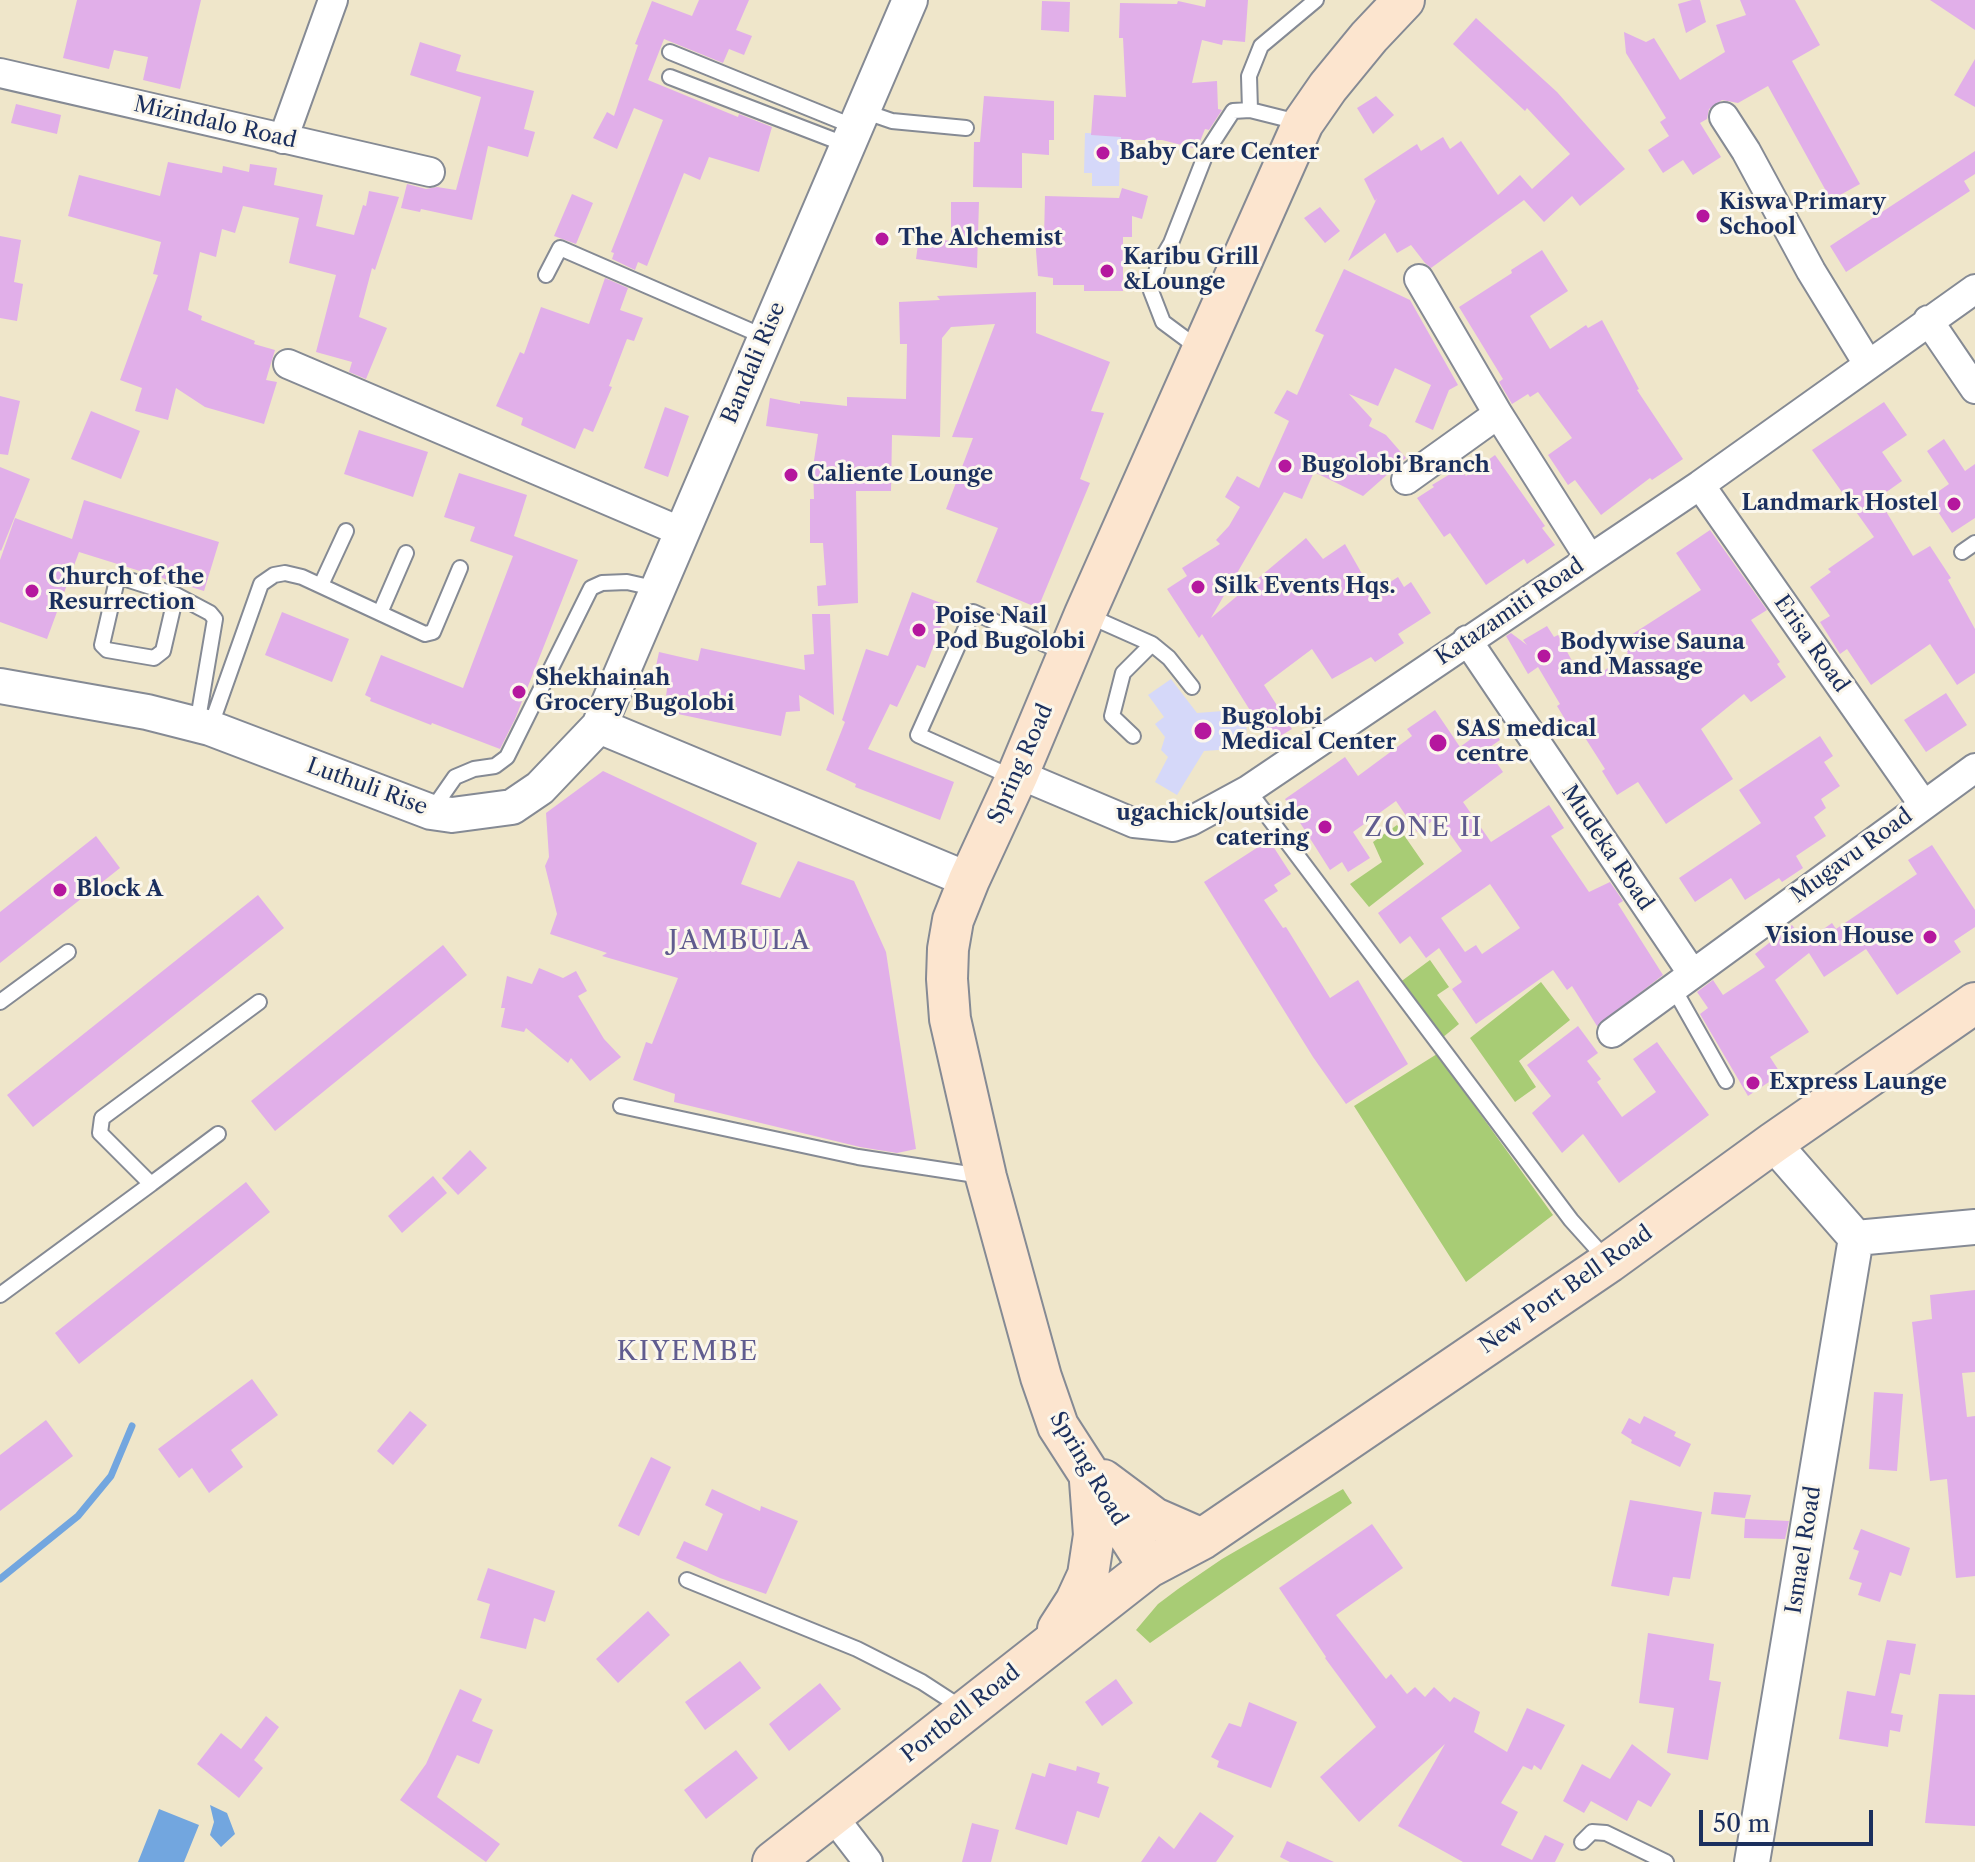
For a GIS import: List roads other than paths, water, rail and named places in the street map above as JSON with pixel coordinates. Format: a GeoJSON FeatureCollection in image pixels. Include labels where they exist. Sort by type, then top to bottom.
{"type":"FeatureCollection","features":[{"type":"Feature","properties":{"kind":"main road","name":"Spring Road"},"geometry":{"type":"LineString","coordinates":[[1149,1567],[1058,1426],[1041,1377],[986,1177],[950,1019],[947,979],[953,920],[1303,123],[1369,37],[1404,0]]}},
{"type":"Feature","properties":{"kind":"main road","name":"New Port Bell Road"},"geometry":{"type":"LineString","coordinates":[[1149,1567],[1202,1539],[1609,1262],[1773,1143],[1975,1003]]}},
{"type":"Feature","properties":{"kind":"main road"},"geometry":{"type":"LineString","coordinates":[[1084,1469],[1154,1518],[1202,1539]]}},
{"type":"Feature","properties":{"kind":"main road"},"geometry":{"type":"LineString","coordinates":[[1045,1649],[1076,1601],[1088,1575],[1094,1535],[1084,1469]]}},
{"type":"Feature","properties":{"kind":"main road","name":"Portbell Road"},"geometry":{"type":"LineString","coordinates":[[773,1862],[1149,1567]]}},
{"type":"Feature","properties":{"kind":"street"},"geometry":{"type":"LineString","coordinates":[[283,139],[333,0]]}},
{"type":"Feature","properties":{"kind":"street","name":"Bandali Rise"},"geometry":{"type":"LineString","coordinates":[[599,726],[910,0]]}},
{"type":"Feature","properties":{"kind":"street","name":"Mizindalo Road"},"geometry":{"type":"LineString","coordinates":[[0,73],[430,172]]}},
{"type":"Feature","properties":{"kind":"street"},"geometry":{"type":"LineString","coordinates":[[1724,117],[1746,151],[1811,271],[1868,364]]}},
{"type":"Feature","properties":{"kind":"street"},"geometry":{"type":"LineString","coordinates":[[1419,279],[1498,414],[1590,559]]}},
{"type":"Feature","properties":{"kind":"street","name":"Katazamiti Road"},"geometry":{"type":"LineString","coordinates":[[1017,777],[1134,823],[1173,827],[1191,821],[1248,790],[1700,485],[1975,289]]}},
{"type":"Feature","properties":{"kind":"street"},"geometry":{"type":"LineString","coordinates":[[1928,320],[1975,389]]}},
{"type":"Feature","properties":{"kind":"street"},"geometry":{"type":"LineString","coordinates":[[288,364],[682,532]]}},
{"type":"Feature","properties":{"kind":"street"},"geometry":{"type":"LineString","coordinates":[[1406,480],[1498,414]]}},
{"type":"Feature","properties":{"kind":"street","name":"Erisa Road"},"geometry":{"type":"LineString","coordinates":[[1700,485],[1923,804]]}},
{"type":"Feature","properties":{"kind":"street","name":"Mudeka Road"},"geometry":{"type":"LineString","coordinates":[[1467,640],[1683,981]]}},
{"type":"Feature","properties":{"kind":"street","name":"Luthuli Rise"},"geometry":{"type":"LineString","coordinates":[[0,686],[147,712],[203,726],[431,812],[452,815],[512,807],[540,788],[599,726]]}},
{"type":"Feature","properties":{"kind":"street"},"geometry":{"type":"LineString","coordinates":[[599,726],[969,880]]}},
{"type":"Feature","properties":{"kind":"street","name":"Mugavu Road"},"geometry":{"type":"LineString","coordinates":[[1683,981],[1975,768]]}},
{"type":"Feature","properties":{"kind":"street"},"geometry":{"type":"LineString","coordinates":[[1612,1033],[1683,981]]}},
{"type":"Feature","properties":{"kind":"street"},"geometry":{"type":"LineString","coordinates":[[1773,1143],[1856,1238],[1975,1227]]}},
{"type":"Feature","properties":{"kind":"street","name":"Ismael Road"},"geometry":{"type":"LineString","coordinates":[[1752,1862],[1856,1238]]}},
{"type":"Feature","properties":{"kind":"street"},"geometry":{"type":"LineString","coordinates":[[831,1814],[868,1862]]}},
{"type":"Feature","properties":{"kind":"lane"},"geometry":{"type":"LineString","coordinates":[[1250,110],[1249,76],[1261,46],[1316,0]]}},
{"type":"Feature","properties":{"kind":"lane"},"geometry":{"type":"LineString","coordinates":[[670,52],[855,128]]}},
{"type":"Feature","properties":{"kind":"lane"},"geometry":{"type":"LineString","coordinates":[[670,77],[855,128],[892,121],[966,128]]}},
{"type":"Feature","properties":{"kind":"lane"},"geometry":{"type":"LineString","coordinates":[[1201,351],[1163,322],[1151,291],[1158,265],[1171,243],[1207,151],[1233,111],[1250,110],[1303,123]]}},
{"type":"Feature","properties":{"kind":"lane"},"geometry":{"type":"LineString","coordinates":[[546,275],[560,248],[765,337]]}},
{"type":"Feature","properties":{"kind":"lane"},"geometry":{"type":"LineString","coordinates":[[321,585],[346,531]]}},
{"type":"Feature","properties":{"kind":"lane"},"geometry":{"type":"LineString","coordinates":[[1962,552],[1975,543]]}},
{"type":"Feature","properties":{"kind":"lane"},"geometry":{"type":"LineString","coordinates":[[380,613],[406,553]]}},
{"type":"Feature","properties":{"kind":"lane"},"geometry":{"type":"LineString","coordinates":[[203,726],[261,584],[274,575],[285,573],[321,585],[425,634],[433,632],[460,568]]}},
{"type":"Feature","properties":{"kind":"lane"},"geometry":{"type":"LineString","coordinates":[[176,595],[163,651],[154,658],[107,650],[102,645],[117,580],[123,578],[176,595],[210,613],[215,619],[203,726]]}},
{"type":"Feature","properties":{"kind":"lane"},"geometry":{"type":"LineString","coordinates":[[431,812],[455,777],[474,769],[495,766],[507,757],[591,588],[602,583],[627,582],[658,589]]}},
{"type":"Feature","properties":{"kind":"lane"},"geometry":{"type":"LineString","coordinates":[[1017,777],[918,735],[973,612],[1068,655]]}},
{"type":"Feature","properties":{"kind":"lane"},"geometry":{"type":"LineString","coordinates":[[1085,614],[1152,644],[1169,658],[1192,687]]}},
{"type":"Feature","properties":{"kind":"lane"},"geometry":{"type":"LineString","coordinates":[[1133,736],[1112,716],[1123,673],[1152,644]]}},
{"type":"Feature","properties":{"kind":"lane"},"geometry":{"type":"LineString","coordinates":[[1248,790],[1571,1220],[1609,1262]]}},
{"type":"Feature","properties":{"kind":"lane"},"geometry":{"type":"LineString","coordinates":[[0,1002],[68,952]]}},
{"type":"Feature","properties":{"kind":"lane"},"geometry":{"type":"LineString","coordinates":[[1683,981],[1726,1081]]}},
{"type":"Feature","properties":{"kind":"lane"},"geometry":{"type":"LineString","coordinates":[[151,1184],[100,1133],[102,1118],[259,1002]]}},
{"type":"Feature","properties":{"kind":"lane"},"geometry":{"type":"LineString","coordinates":[[621,1106],[858,1157],[986,1177]]}},
{"type":"Feature","properties":{"kind":"lane"},"geometry":{"type":"LineString","coordinates":[[0,1295],[218,1134]]}},
{"type":"Feature","properties":{"kind":"lane"},"geometry":{"type":"LineString","coordinates":[[687,1580],[857,1649],[922,1682],[966,1710]]}},
{"type":"Feature","properties":{"kind":"lane"},"geometry":{"type":"LineString","coordinates":[[1582,1842],[1592,1832],[1606,1833],[1666,1862]]}},
{"type":"Feature","properties":{"kind":"water"},"geometry":{"type":"Polygon","coordinates":[[[210,1805],[227,1813],[235,1834],[221,1847],[210,1835],[214,1822],[210,1805]]]}},
{"type":"Feature","properties":{"kind":"water"},"geometry":{"type":"Polygon","coordinates":[[[159,1809],[199,1825],[184,1862],[138,1862],[159,1809]]]}},
{"type":"Feature","properties":{"kind":"waterway"},"geometry":{"type":"LineString","coordinates":[[0,1579],[78,1516],[111,1476],[132,1426]]}},
{"type":"Feature","properties":{"kind":"place","name":"Baby Care Center"},"geometry":{"type":"Point","coordinates":[1103,153]}},
{"type":"Feature","properties":{"kind":"place","name":"Kiswa Primary School"},"geometry":{"type":"Point","coordinates":[1703,216]}},
{"type":"Feature","properties":{"kind":"place","name":"The Alchemist"},"geometry":{"type":"Point","coordinates":[882,239]}},
{"type":"Feature","properties":{"kind":"place","name":"Karibu Grill &Lounge"},"geometry":{"type":"Point","coordinates":[1107,271]}},
{"type":"Feature","properties":{"kind":"place","name":"Bugolobi Branch"},"geometry":{"type":"Point","coordinates":[1285,466]}},
{"type":"Feature","properties":{"kind":"place","name":"Caliente Lounge"},"geometry":{"type":"Point","coordinates":[791,475]}},
{"type":"Feature","properties":{"kind":"place","name":"Landmark Hostel"},"geometry":{"type":"Point","coordinates":[1954,504]}},
{"type":"Feature","properties":{"kind":"place","name":"Silk Events Hqs."},"geometry":{"type":"Point","coordinates":[1198,587]}},
{"type":"Feature","properties":{"kind":"place","name":"Church of the Resurrection"},"geometry":{"type":"Point","coordinates":[32,591]}},
{"type":"Feature","properties":{"kind":"place","name":"Poise Nail Pod Bugolobi"},"geometry":{"type":"Point","coordinates":[919,630]}},
{"type":"Feature","properties":{"kind":"place","name":"Bodywise Sauna and Massage"},"geometry":{"type":"Point","coordinates":[1544,656]}},
{"type":"Feature","properties":{"kind":"place","name":"Shekhainah Grocery Bugolobi"},"geometry":{"type":"Point","coordinates":[519,692]}},
{"type":"Feature","properties":{"kind":"place","name":"Bugolobi Medical Center"},"geometry":{"type":"Point","coordinates":[1203,731]}},
{"type":"Feature","properties":{"kind":"place","name":"SAS medical centre"},"geometry":{"type":"Point","coordinates":[1438,743]}},
{"type":"Feature","properties":{"kind":"place","name":"ugachick/outside catering"},"geometry":{"type":"Point","coordinates":[1325,827]}},
{"type":"Feature","properties":{"kind":"place","name":"Block A"},"geometry":{"type":"Point","coordinates":[60,890]}},
{"type":"Feature","properties":{"kind":"place","name":"Vision House"},"geometry":{"type":"Point","coordinates":[1930,937]}},
{"type":"Feature","properties":{"kind":"place","name":"Express Launge"},"geometry":{"type":"Point","coordinates":[1753,1083]}},
{"type":"Feature","properties":{"kind":"district","name":"ZONE II"},"geometry":{"type":"Point","coordinates":[1424,828]}},
{"type":"Feature","properties":{"kind":"district","name":"JAMBULA"},"geometry":{"type":"Point","coordinates":[740,941]}},
{"type":"Feature","properties":{"kind":"district","name":"KIYEMBE"},"geometry":{"type":"Point","coordinates":[688,1352]}}]}
